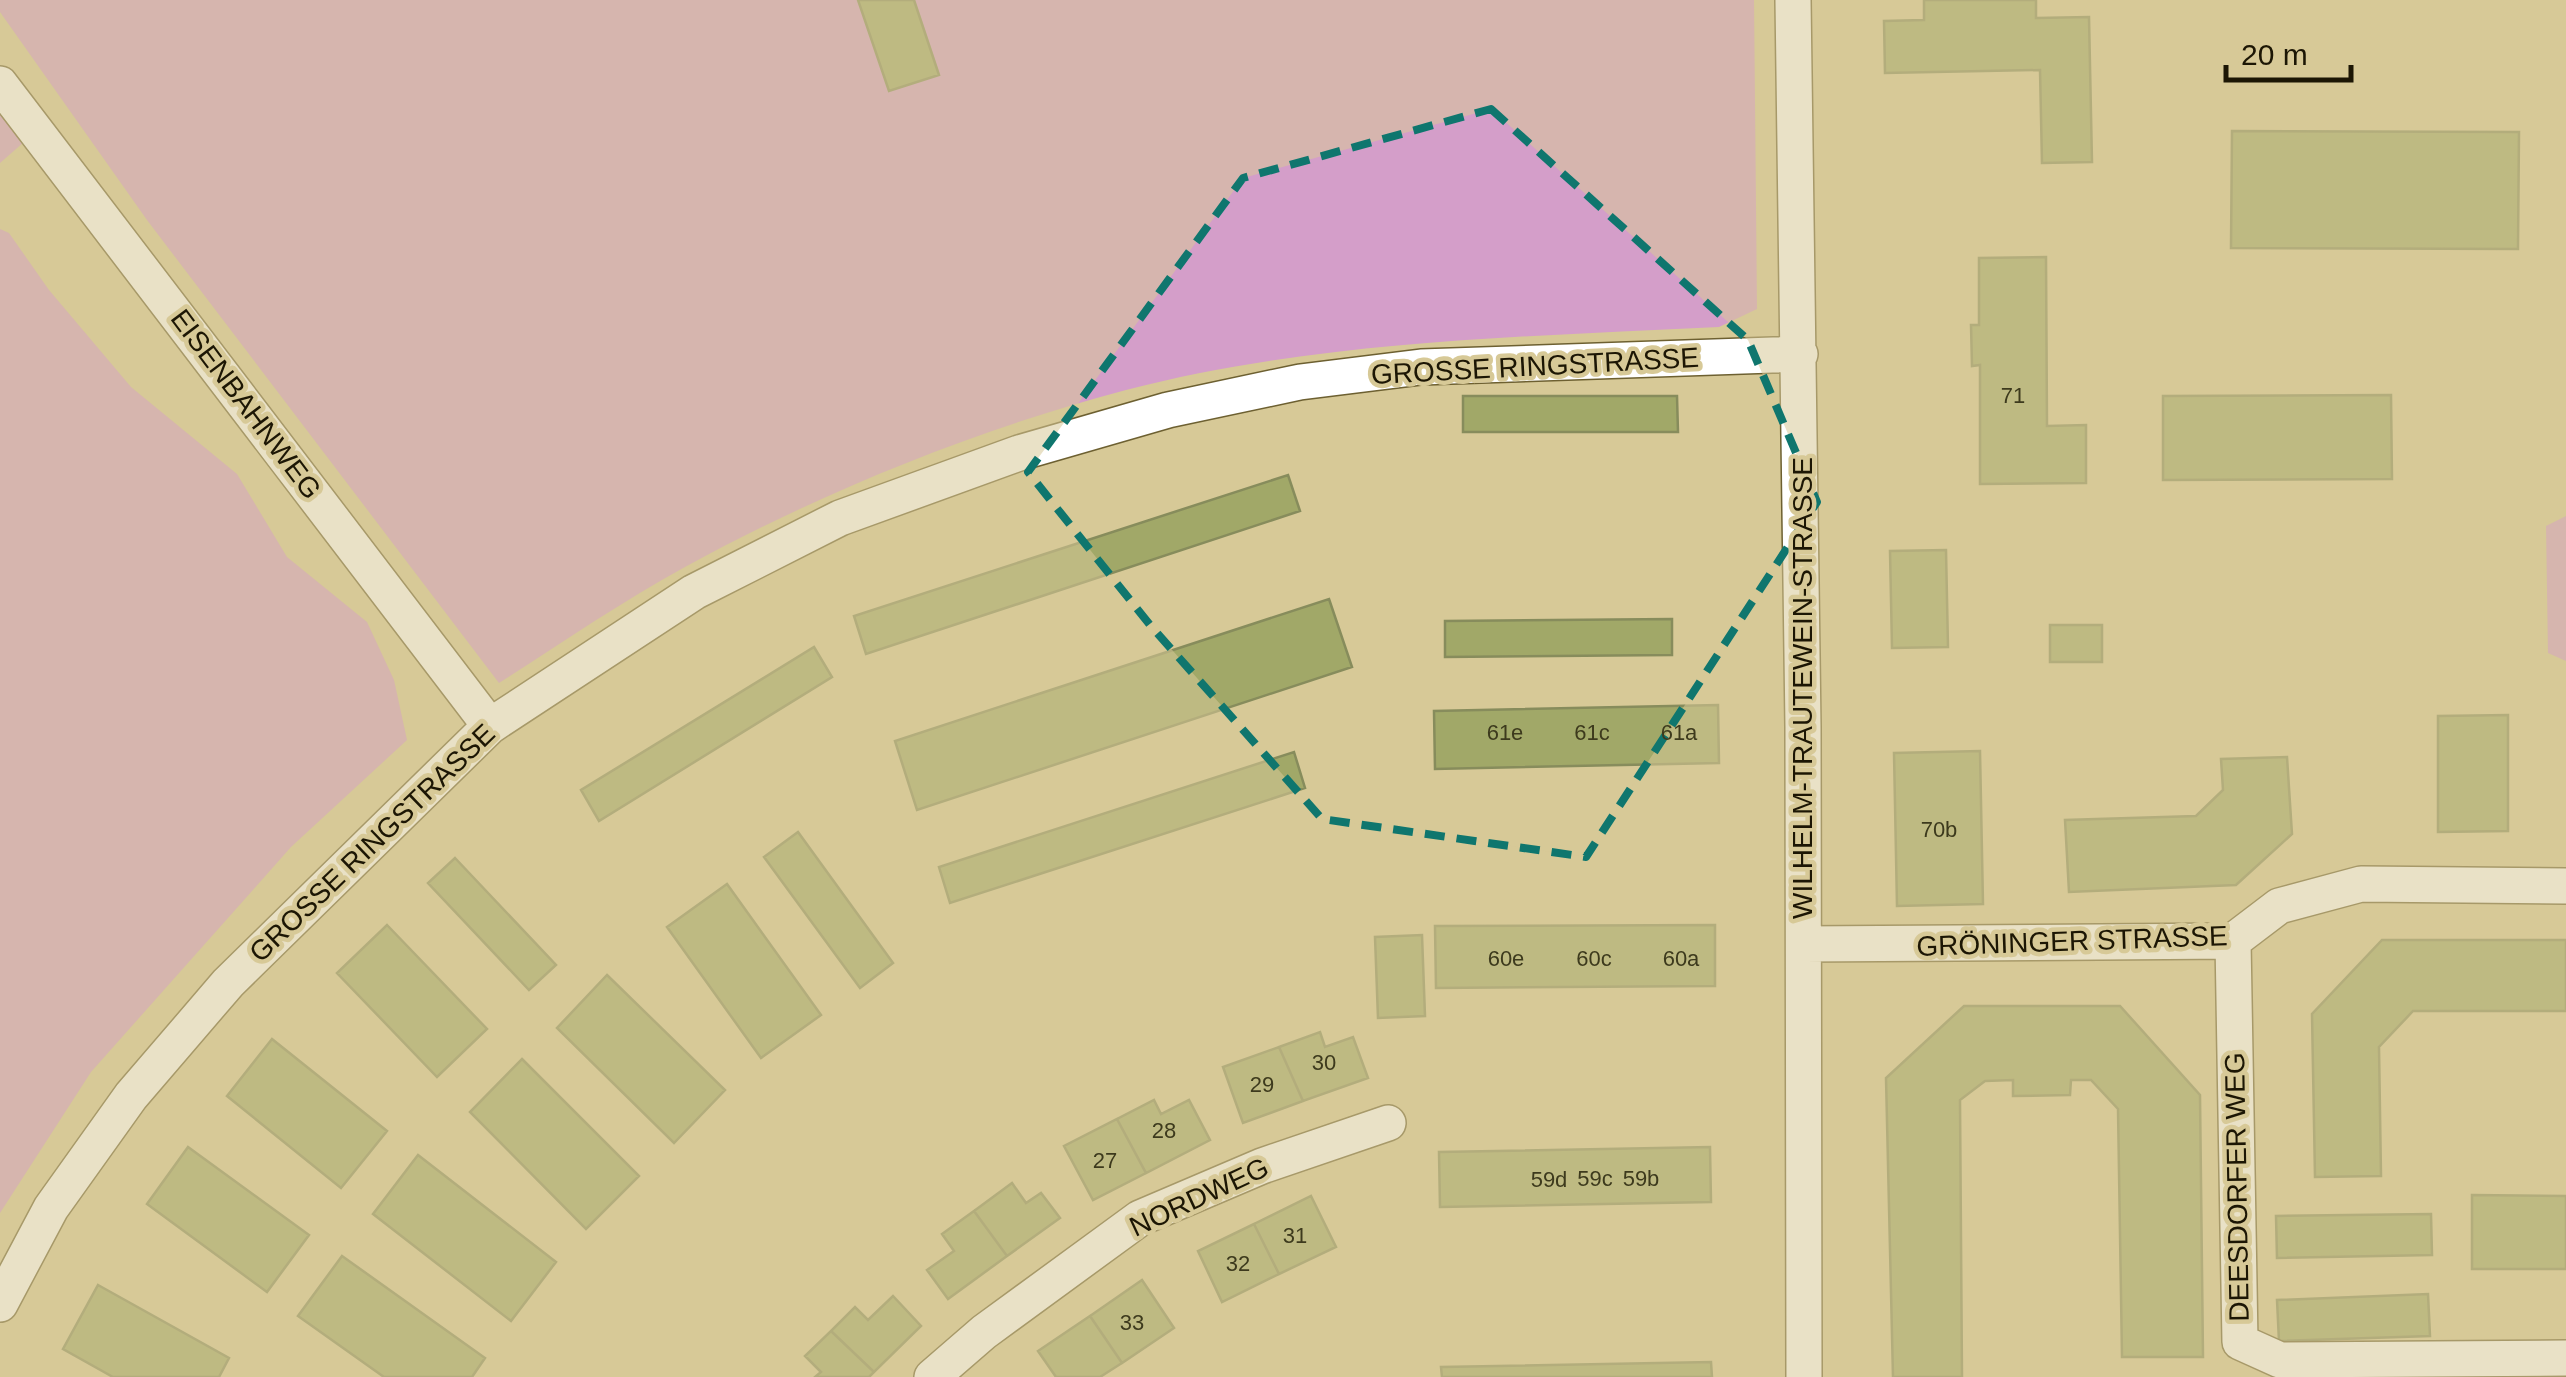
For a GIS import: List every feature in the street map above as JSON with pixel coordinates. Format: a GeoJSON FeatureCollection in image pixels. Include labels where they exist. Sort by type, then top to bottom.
{"type":"FeatureCollection","features":[{"type":"Feature","properties":{"kind":"street","name":"WILHELM-TRAUTEWEIN-STRASSE"},"geometry":{"type":"LineString","coordinates":[[1793,0],[1800,354],[1804,1377]]}},
{"type":"Feature","properties":{"kind":"street","name":"EISENBAHNWEG"},"geometry":{"type":"LineString","coordinates":[[0,84],[490,726]]}},
{"type":"Feature","properties":{"kind":"street","name":"GROSSE RINGSTRASSE"},"geometry":{"type":"LineString","coordinates":[[0,1304],[51,1208],[132,1096],[228,983],[490,726],[694,592],[840,518],[1019,453],[1130,421],[1300,382],[1422,367],[1800,354]]}},
{"type":"Feature","properties":{"kind":"street","name":"GRÖNINGER STRASSE"},"geometry":{"type":"LineString","coordinates":[[1804,944],[2233,941],[2279,906],[2361,884],[2566,886]]}},
{"type":"Feature","properties":{"kind":"street","name":"DEESDORFER WEG"},"geometry":{"type":"LineString","coordinates":[[2233,941],[2240,1342],[2280,1360],[2566,1358]]}},
{"type":"Feature","properties":{"kind":"street","name":"NORDWEG"},"geometry":{"type":"LineString","coordinates":[[932,1377],[984,1332],[1140,1218],[1262,1166],[1388,1123]]}},
{"type":"Feature","properties":{"kind":"highlighted area"},"geometry":{"type":"Polygon","coordinates":[[[1491,109],[1748,340],[1817,502],[1586,857],[1322,819],[1150,625],[1028,472],[1243,178],[1491,109]]]}},
{"type":"Feature","properties":{"kind":"shaded area"},"geometry":{"type":"Polygon","coordinates":[[[0,0],[1754,0],[1757,309],[1719,327],[1496,338],[1273,360],[1199,373],[1069,406],[900,465],[790,513],[661,580],[499,683],[147,220],[0,12],[0,0]]]}},
{"type":"Feature","properties":{"kind":"shaded area"},"geometry":{"type":"Polygon","coordinates":[[[0,110],[24,142],[0,163],[0,110]]]}},
{"type":"Feature","properties":{"kind":"shaded area"},"geometry":{"type":"Polygon","coordinates":[[[0,229],[9,233],[49,290],[131,387],[237,474],[287,557],[367,622],[394,680],[407,740],[291,847],[91,1072],[0,1213],[0,229]]]}},
{"type":"Feature","properties":{"kind":"shaded area"},"geometry":{"type":"Polygon","coordinates":[[[2566,516],[2566,661],[2548,653],[2546,526],[2566,516]]]}},
{"type":"Feature","properties":{"kind":"building"},"geometry":{"type":"Polygon","coordinates":[[[858,0],[914,0],[939,75],[889,91],[858,0]]]}},
{"type":"Feature","properties":{"kind":"building"},"geometry":{"type":"Polygon","coordinates":[[[1924,0],[2036,0],[2036,18],[2089,17],[2092,162],[2042,163],[2040,70],[1885,73],[1884,21],[1924,20],[1924,0]]]}},
{"type":"Feature","properties":{"kind":"building"},"geometry":{"type":"Polygon","coordinates":[[[2232,131],[2519,132],[2518,249],[2231,248],[2232,131]]]}},
{"type":"Feature","properties":{"kind":"building"},"geometry":{"type":"Polygon","coordinates":[[[2046,257],[2047,426],[2086,425],[2086,483],[1980,484],[1980,365],[1972,366],[1971,325],[1979,325],[1979,258],[2046,257]]]}},
{"type":"Feature","properties":{"kind":"building"},"geometry":{"type":"Polygon","coordinates":[[[2391,395],[2392,479],[2163,480],[2163,396],[2391,395]]]}},
{"type":"Feature","properties":{"kind":"building"},"geometry":{"type":"Polygon","coordinates":[[[1463,396],[1677,396],[1678,432],[1463,432],[1463,396]]]}},
{"type":"Feature","properties":{"kind":"building"},"geometry":{"type":"Polygon","coordinates":[[[1288,475],[1300,511],[866,654],[854,616],[1288,475]]]}},
{"type":"Feature","properties":{"kind":"building"},"geometry":{"type":"Polygon","coordinates":[[[1946,550],[1948,647],[1892,648],[1890,551],[1946,550]]]}},
{"type":"Feature","properties":{"kind":"building"},"geometry":{"type":"Polygon","coordinates":[[[1329,599],[1352,667],[917,810],[895,741],[1329,599]]]}},
{"type":"Feature","properties":{"kind":"building"},"geometry":{"type":"Polygon","coordinates":[[[1672,619],[1672,655],[1445,657],[1445,621],[1672,619]]]}},
{"type":"Feature","properties":{"kind":"building"},"geometry":{"type":"Polygon","coordinates":[[[2050,625],[2102,625],[2102,662],[2050,662],[2050,625]]]}},
{"type":"Feature","properties":{"kind":"building"},"geometry":{"type":"Polygon","coordinates":[[[814,647],[832,677],[599,821],[581,790],[814,647]]]}},
{"type":"Feature","properties":{"kind":"building"},"geometry":{"type":"Polygon","coordinates":[[[1718,705],[1719,763],[1435,769],[1434,711],[1718,705]]]}},
{"type":"Feature","properties":{"kind":"building"},"geometry":{"type":"Polygon","coordinates":[[[2508,715],[2508,831],[2438,832],[2438,716],[2508,715]]]}},
{"type":"Feature","properties":{"kind":"building"},"geometry":{"type":"Polygon","coordinates":[[[1980,751],[1983,904],[1897,906],[1894,753],[1980,751]]]}},
{"type":"Feature","properties":{"kind":"building"},"geometry":{"type":"Polygon","coordinates":[[[1294,752],[1305,788],[950,903],[939,867],[1294,752]]]}},
{"type":"Feature","properties":{"kind":"building"},"geometry":{"type":"Polygon","coordinates":[[[2287,757],[2292,834],[2236,885],[2069,892],[2065,820],[2196,816],[2223,790],[2221,759],[2287,757]]]}},
{"type":"Feature","properties":{"kind":"building"},"geometry":{"type":"Polygon","coordinates":[[[798,832],[893,963],[860,988],[764,857],[798,832]]]}},
{"type":"Feature","properties":{"kind":"building"},"geometry":{"type":"Polygon","coordinates":[[[455,858],[556,965],[529,990],[428,883],[455,858]]]}},
{"type":"Feature","properties":{"kind":"building"},"geometry":{"type":"Polygon","coordinates":[[[727,884],[821,1015],[761,1058],[667,927],[727,884]]]}},
{"type":"Feature","properties":{"kind":"building"},"geometry":{"type":"Polygon","coordinates":[[[387,925],[487,1029],[437,1077],[337,973],[387,925]]]}},
{"type":"Feature","properties":{"kind":"building"},"geometry":{"type":"Polygon","coordinates":[[[1715,925],[1715,986],[1436,988],[1435,926],[1715,925]]]}},
{"type":"Feature","properties":{"kind":"building"},"geometry":{"type":"Polygon","coordinates":[[[1422,935],[1425,1016],[1378,1018],[1375,937],[1422,935]]]}},
{"type":"Feature","properties":{"kind":"building"},"geometry":{"type":"Polygon","coordinates":[[[2382,940],[2566,940],[2566,1011],[2413,1011],[2379,1047],[2381,1176],[2315,1177],[2312,1014],[2382,940]]]}},
{"type":"Feature","properties":{"kind":"building"},"geometry":{"type":"Polygon","coordinates":[[[607,975],[725,1090],[674,1143],[557,1028],[607,975]]]}},
{"type":"Feature","properties":{"kind":"building"},"geometry":{"type":"Polygon","coordinates":[[[1964,1006],[2120,1006],[2200,1095],[2203,1357],[2122,1357],[2118,1109],[2091,1080],[2071,1080],[2070,1095],[2013,1096],[2013,1080],[1985,1081],[1960,1100],[1962,1377],[1893,1377],[1886,1078],[1964,1006]]]}},
{"type":"Feature","properties":{"kind":"building"},"geometry":{"type":"Polygon","coordinates":[[[1320,1032],[1325,1047],[1353,1037],[1368,1078],[1303,1101],[1279,1047],[1320,1032]]]}},
{"type":"Feature","properties":{"kind":"building"},"geometry":{"type":"Polygon","coordinates":[[[272,1039],[387,1131],[341,1188],[227,1096],[272,1039]]]}},
{"type":"Feature","properties":{"kind":"building"},"geometry":{"type":"Polygon","coordinates":[[[1279,1047],[1303,1101],[1243,1123],[1223,1067],[1279,1047]]]}},
{"type":"Feature","properties":{"kind":"building"},"geometry":{"type":"Polygon","coordinates":[[[522,1059],[639,1176],[586,1229],[470,1112],[522,1059]]]}},
{"type":"Feature","properties":{"kind":"building"},"geometry":{"type":"Polygon","coordinates":[[[1154,1100],[1161,1114],[1189,1100],[1210,1140],[1146,1173],[1117,1119],[1154,1100]]]}},
{"type":"Feature","properties":{"kind":"building"},"geometry":{"type":"Polygon","coordinates":[[[1117,1119],[1146,1173],[1093,1200],[1064,1146],[1117,1119]]]}},
{"type":"Feature","properties":{"kind":"building"},"geometry":{"type":"Polygon","coordinates":[[[188,1147],[309,1235],[267,1292],[147,1204],[188,1147]]]}},
{"type":"Feature","properties":{"kind":"building"},"geometry":{"type":"Polygon","coordinates":[[[1710,1147],[1711,1202],[1440,1207],[1439,1152],[1710,1147]]]}},
{"type":"Feature","properties":{"kind":"building"},"geometry":{"type":"Polygon","coordinates":[[[418,1155],[556,1262],[511,1321],[373,1214],[418,1155]]]}},
{"type":"Feature","properties":{"kind":"building"},"geometry":{"type":"Polygon","coordinates":[[[1012,1183],[1026,1203],[1041,1193],[1060,1218],[1007,1256],[974,1211],[1012,1183]]]}},
{"type":"Feature","properties":{"kind":"building"},"geometry":{"type":"Polygon","coordinates":[[[2472,1195],[2566,1196],[2566,1269],[2472,1269],[2472,1195]]]}},
{"type":"Feature","properties":{"kind":"building"},"geometry":{"type":"Polygon","coordinates":[[[1311,1196],[1336,1247],[1279,1274],[1254,1224],[1311,1196]]]}},
{"type":"Feature","properties":{"kind":"building"},"geometry":{"type":"Polygon","coordinates":[[[974,1211],[1007,1256],[948,1299],[927,1270],[954,1251],[942,1234],[974,1211]]]}},
{"type":"Feature","properties":{"kind":"building"},"geometry":{"type":"Polygon","coordinates":[[[2431,1214],[2432,1255],[2277,1258],[2276,1216],[2431,1214]]]}},
{"type":"Feature","properties":{"kind":"building"},"geometry":{"type":"Polygon","coordinates":[[[1254,1224],[1279,1274],[1222,1302],[1198,1251],[1254,1224]]]}},
{"type":"Feature","properties":{"kind":"building"},"geometry":{"type":"Polygon","coordinates":[[[342,1256],[485,1358],[472,1377],[384,1377],[298,1316],[342,1256]]]}},
{"type":"Feature","properties":{"kind":"building"},"geometry":{"type":"Polygon","coordinates":[[[1142,1280],[1174,1328],[1122,1363],[1090,1316],[1142,1280]]]}},
{"type":"Feature","properties":{"kind":"building"},"geometry":{"type":"Polygon","coordinates":[[[98,1285],[229,1358],[219,1377],[113,1377],[63,1349],[98,1285]]]}},
{"type":"Feature","properties":{"kind":"building"},"geometry":{"type":"Polygon","coordinates":[[[2428,1294],[2430,1336],[2279,1341],[2277,1300],[2428,1294]]]}},
{"type":"Feature","properties":{"kind":"building"},"geometry":{"type":"Polygon","coordinates":[[[893,1296],[921,1326],[874,1372],[831,1331],[855,1307],[868,1320],[893,1296]]]}},
{"type":"Feature","properties":{"kind":"building"},"geometry":{"type":"Polygon","coordinates":[[[1090,1316],[1122,1363],[1100,1377],[1056,1377],[1038,1351],[1090,1316]]]}},
{"type":"Feature","properties":{"kind":"building"},"geometry":{"type":"Polygon","coordinates":[[[831,1331],[874,1372],[869,1377],[815,1377],[821,1372],[805,1356],[831,1331]]]}},
{"type":"Feature","properties":{"kind":"building"},"geometry":{"type":"Polygon","coordinates":[[[1711,1362],[1712,1377],[1442,1377],[1441,1367],[1711,1362]]]}}]}
